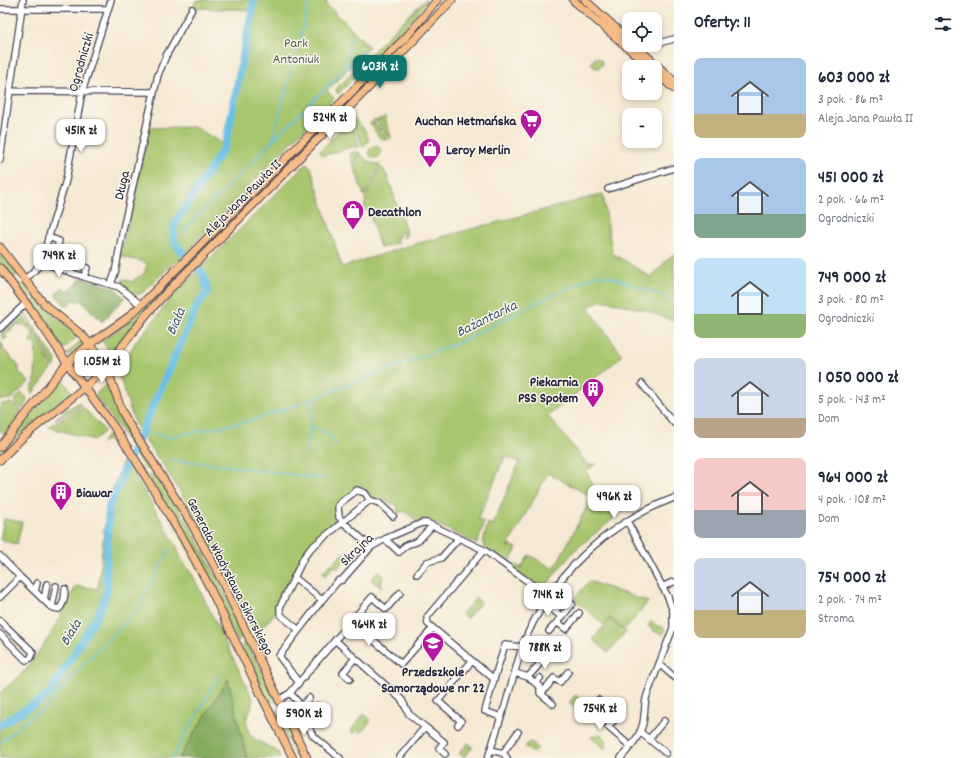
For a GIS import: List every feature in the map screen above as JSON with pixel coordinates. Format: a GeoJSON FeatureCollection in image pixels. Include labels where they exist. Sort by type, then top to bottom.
{"type":"FeatureCollection","features":[{"type":"Feature","properties":{"kind":"main road","name":"Aleja Jana Pawła II"},"geometry":{"type":"LineString","coordinates":[[67,363],[90,344],[127,318],[141,305],[408,35],[437,0]]}},
{"type":"Feature","properties":{"kind":"main road","name":"Aleja Jana Pawła II"},"geometry":{"type":"LineString","coordinates":[[85,387],[106,366],[165,294],[376,80],[452,0]]}},
{"type":"Feature","properties":{"kind":"main road"},"geometry":{"type":"LineString","coordinates":[[574,0],[642,60]]}},
{"type":"Feature","properties":{"kind":"main road"},"geometry":{"type":"LineString","coordinates":[[584,0],[622,34]]}},
{"type":"Feature","properties":{"kind":"main road"},"geometry":{"type":"LineString","coordinates":[[643,52],[674,81]]}},
{"type":"Feature","properties":{"kind":"main road"},"geometry":{"type":"LineString","coordinates":[[370,74],[370,77],[376,80]]}},
{"type":"Feature","properties":{"kind":"main road"},"geometry":{"type":"LineString","coordinates":[[662,78],[674,89]]}},
{"type":"Feature","properties":{"kind":"main road","name":"Generała Władysława Sikorskiego"},"geometry":{"type":"LineString","coordinates":[[0,247],[36,294],[50,309],[82,335],[102,358],[122,411],[191,523],[208,554],[307,758]]}},
{"type":"Feature","properties":{"kind":"main road","name":"Generała Władysława Sikorskiego"},"geometry":{"type":"LineString","coordinates":[[0,268],[114,427],[184,540],[208,584],[293,758]]}},
{"type":"Feature","properties":{"kind":"main road"},"geometry":{"type":"LineString","coordinates":[[15,288],[24,279]]}},
{"type":"Feature","properties":{"kind":"main road"},"geometry":{"type":"LineString","coordinates":[[26,303],[36,294]]}},
{"type":"Feature","properties":{"kind":"main road"},"geometry":{"type":"LineString","coordinates":[[0,447],[67,363]]}},
{"type":"Feature","properties":{"kind":"main road"},"geometry":{"type":"LineString","coordinates":[[0,460],[22,438],[85,387]]}},
{"type":"Feature","properties":{"kind":"main road"},"geometry":{"type":"LineString","coordinates":[[144,474],[152,472],[157,467]]}},
{"type":"Feature","properties":{"kind":"main road"},"geometry":{"type":"LineString","coordinates":[[238,647],[241,641],[246,639],[250,641]]}},
{"type":"Feature","properties":{"kind":"main road"},"geometry":{"type":"LineString","coordinates":[[266,705],[281,703]]}},
{"type":"Feature","properties":{"kind":"street"},"geometry":{"type":"LineString","coordinates":[[0,160],[23,0]]}},
{"type":"Feature","properties":{"kind":"street","name":"Ogrodniczki"},"geometry":{"type":"LineString","coordinates":[[24,279],[33,273],[41,262],[68,174],[82,92],[111,0]]}},
{"type":"Feature","properties":{"kind":"street","name":"Długa"},"geometry":{"type":"LineString","coordinates":[[111,284],[115,273],[123,229],[158,75],[192,8]]}},
{"type":"Feature","properties":{"kind":"street"},"geometry":{"type":"LineString","coordinates":[[0,9],[108,9]]}},
{"type":"Feature","properties":{"kind":"street"},"geometry":{"type":"LineString","coordinates":[[662,42],[674,39]]}},
{"type":"Feature","properties":{"kind":"street"},"geometry":{"type":"LineString","coordinates":[[10,91],[154,92]]}},
{"type":"Feature","properties":{"kind":"street"},"geometry":{"type":"LineString","coordinates":[[608,189],[674,168]]}},
{"type":"Feature","properties":{"kind":"street"},"geometry":{"type":"LineString","coordinates":[[48,237],[59,241],[56,252],[58,258],[87,268],[84,276]]}},
{"type":"Feature","properties":{"kind":"street"},"geometry":{"type":"LineString","coordinates":[[41,262],[119,287],[141,305]]}},
{"type":"Feature","properties":{"kind":"street"},"geometry":{"type":"LineString","coordinates":[[0,328],[26,303]]}},
{"type":"Feature","properties":{"kind":"street"},"geometry":{"type":"LineString","coordinates":[[642,384],[674,423]]}},
{"type":"Feature","properties":{"kind":"street"},"geometry":{"type":"LineString","coordinates":[[371,547],[339,517],[338,507],[340,502],[357,490],[365,493],[370,500],[379,503],[393,516]]}},
{"type":"Feature","properties":{"kind":"street"},"geometry":{"type":"LineString","coordinates":[[488,758],[522,647],[531,626],[548,596],[582,556],[602,538],[650,508],[674,498]]}},
{"type":"Feature","properties":{"kind":"street"},"geometry":{"type":"LineString","coordinates":[[299,630],[283,618],[280,613],[280,607],[304,557],[311,548],[370,500]]}},
{"type":"Feature","properties":{"kind":"street"},"geometry":{"type":"LineString","coordinates":[[621,758],[640,732],[644,719],[644,705],[647,695],[671,633],[673,622],[672,608],[668,597],[627,521]]}},
{"type":"Feature","properties":{"kind":"street","name":"Skrajna"},"geometry":{"type":"LineString","coordinates":[[299,683],[279,656],[322,600],[371,547],[384,539],[422,523],[427,523],[484,550],[548,596]]}},
{"type":"Feature","properties":{"kind":"street"},"geometry":{"type":"LineString","coordinates":[[384,539],[399,552],[408,544],[416,543],[432,526]]}},
{"type":"Feature","properties":{"kind":"street"},"geometry":{"type":"LineString","coordinates":[[416,574],[427,562],[441,558],[459,538]]}},
{"type":"Feature","properties":{"kind":"street"},"geometry":{"type":"LineString","coordinates":[[484,550],[427,617],[428,624],[494,679]]}},
{"type":"Feature","properties":{"kind":"street"},"geometry":{"type":"LineString","coordinates":[[0,556],[52,607],[59,609],[61,607],[66,589]]}},
{"type":"Feature","properties":{"kind":"street"},"geometry":{"type":"LineString","coordinates":[[0,597],[20,577]]}},
{"type":"Feature","properties":{"kind":"street"},"geometry":{"type":"LineString","coordinates":[[294,577],[322,600]]}},
{"type":"Feature","properties":{"kind":"street"},"geometry":{"type":"LineString","coordinates":[[662,587],[674,582]]}},
{"type":"Feature","properties":{"kind":"street"},"geometry":{"type":"LineString","coordinates":[[35,591],[37,583]]}},
{"type":"Feature","properties":{"kind":"street"},"geometry":{"type":"LineString","coordinates":[[44,600],[47,584]]}},
{"type":"Feature","properties":{"kind":"street"},"geometry":{"type":"LineString","coordinates":[[52,607],[56,586]]}},
{"type":"Feature","properties":{"kind":"street"},"geometry":{"type":"LineString","coordinates":[[281,703],[372,597],[386,609],[400,593]]}},
{"type":"Feature","properties":{"kind":"street"},"geometry":{"type":"LineString","coordinates":[[555,611],[564,600]]}},
{"type":"Feature","properties":{"kind":"street"},"geometry":{"type":"LineString","coordinates":[[544,603],[562,616]]}},
{"type":"Feature","properties":{"kind":"street"},"geometry":{"type":"LineString","coordinates":[[549,631],[572,604]]}},
{"type":"Feature","properties":{"kind":"street"},"geometry":{"type":"LineString","coordinates":[[557,622],[566,629],[579,613]]}},
{"type":"Feature","properties":{"kind":"street"},"geometry":{"type":"LineString","coordinates":[[0,621],[32,652],[31,658],[26,660],[0,634]]}},
{"type":"Feature","properties":{"kind":"street"},"geometry":{"type":"LineString","coordinates":[[382,625],[371,638],[401,664],[433,628]]}},
{"type":"Feature","properties":{"kind":"street"},"geometry":{"type":"LineString","coordinates":[[12,645],[18,639]]}},
{"type":"Feature","properties":{"kind":"street"},"geometry":{"type":"LineString","coordinates":[[335,640],[402,700],[409,714],[444,742],[439,748],[445,754]]}},
{"type":"Feature","properties":{"kind":"street"},"geometry":{"type":"LineString","coordinates":[[501,717],[485,711],[494,679],[505,645],[522,647]]}},
{"type":"Feature","properties":{"kind":"street"},"geometry":{"type":"LineString","coordinates":[[528,676],[549,653]]}},
{"type":"Feature","properties":{"kind":"street"},"geometry":{"type":"LineString","coordinates":[[350,679],[342,673],[355,658]]}},
{"type":"Feature","properties":{"kind":"street"},"geometry":{"type":"LineString","coordinates":[[458,725],[461,721],[438,701],[472,661]]}},
{"type":"Feature","properties":{"kind":"street"},"geometry":{"type":"LineString","coordinates":[[659,665],[674,677]]}},
{"type":"Feature","properties":{"kind":"street"},"geometry":{"type":"LineString","coordinates":[[541,694],[554,678],[560,682],[568,672]]}},
{"type":"Feature","properties":{"kind":"street"},"geometry":{"type":"LineString","coordinates":[[514,673],[528,676],[540,687],[540,693],[553,704]]}},
{"type":"Feature","properties":{"kind":"street"},"geometry":{"type":"LineString","coordinates":[[535,683],[540,678]]}},
{"type":"Feature","properties":{"kind":"street"},"geometry":{"type":"LineString","coordinates":[[290,693],[300,707],[312,734],[340,758]]}},
{"type":"Feature","properties":{"kind":"street"},"geometry":{"type":"LineString","coordinates":[[300,707],[309,698]]}},
{"type":"Feature","properties":{"kind":"street"},"geometry":{"type":"LineString","coordinates":[[598,700],[616,717],[608,727],[630,746]]}},
{"type":"Feature","properties":{"kind":"street"},"geometry":{"type":"LineString","coordinates":[[306,719],[317,706]]}},
{"type":"Feature","properties":{"kind":"street"},"geometry":{"type":"LineString","coordinates":[[649,739],[664,721]]}},
{"type":"Feature","properties":{"kind":"street"},"geometry":{"type":"LineString","coordinates":[[399,758],[425,727]]}},
{"type":"Feature","properties":{"kind":"street"},"geometry":{"type":"LineString","coordinates":[[491,750],[505,756],[518,732]]}},
{"type":"Feature","properties":{"kind":"street"},"geometry":{"type":"LineString","coordinates":[[640,732],[666,753]]}},
{"type":"Feature","properties":{"kind":"green space"},"geometry":{"type":"Polygon","coordinates":[[[196,0],[252,0],[250,10],[194,8],[196,0]]]}},
{"type":"Feature","properties":{"kind":"green space","name":"Park Antoniuk"},"geometry":{"type":"Polygon","coordinates":[[[254,0],[327,0],[326,4],[369,47],[327,91],[334,98],[185,254],[174,241],[174,225],[222,153],[228,140],[254,0]]]}},
{"type":"Feature","properties":{"kind":"green space"},"geometry":{"type":"Polygon","coordinates":[[[425,0],[427,1],[406,26],[338,94],[336,90],[337,88],[425,0]]]}},
{"type":"Feature","properties":{"kind":"green space"},"geometry":{"type":"Polygon","coordinates":[[[440,2],[439,10],[373,78],[372,77],[420,27],[440,2]]]}},
{"type":"Feature","properties":{"kind":"green space"},"geometry":{"type":"Polygon","coordinates":[[[595,58],[599,58],[601,59],[601,67],[595,68],[592,65],[592,61],[595,58]]]}},
{"type":"Feature","properties":{"kind":"green space"},"geometry":{"type":"Polygon","coordinates":[[[336,111],[339,114],[197,258],[194,255],[336,111]]]}},
{"type":"Feature","properties":{"kind":"green space"},"geometry":{"type":"Polygon","coordinates":[[[386,116],[386,122],[391,137],[390,139],[376,121],[373,120],[381,119],[386,116]]]}},
{"type":"Feature","properties":{"kind":"green space"},"geometry":{"type":"Polygon","coordinates":[[[353,118],[365,131],[368,138],[368,142],[362,147],[352,119],[353,118]]]}},
{"type":"Feature","properties":{"kind":"green space"},"geometry":{"type":"Polygon","coordinates":[[[349,121],[351,122],[359,147],[352,147],[322,156],[320,151],[349,121]]]}},
{"type":"Feature","properties":{"kind":"green space"},"geometry":{"type":"Polygon","coordinates":[[[370,123],[375,123],[388,140],[381,139],[379,137],[370,123]]]}},
{"type":"Feature","properties":{"kind":"green space"},"geometry":{"type":"Polygon","coordinates":[[[195,127],[224,144],[174,220],[171,240],[183,256],[180,260],[173,263],[142,293],[133,294],[122,285],[123,279],[133,282],[135,279],[144,274],[147,264],[120,256],[149,128],[195,127]]]}},
{"type":"Feature","properties":{"kind":"green space"},"geometry":{"type":"Polygon","coordinates":[[[373,146],[377,146],[381,152],[377,158],[373,158],[369,154],[369,150],[373,146]]]}},
{"type":"Feature","properties":{"kind":"green space"},"geometry":{"type":"Polygon","coordinates":[[[352,152],[359,152],[353,165],[350,155],[352,152]]]}},
{"type":"Feature","properties":{"kind":"green space"},"geometry":{"type":"Polygon","coordinates":[[[360,153],[369,162],[380,165],[364,196],[354,166],[360,153]]]}},
{"type":"Feature","properties":{"kind":"green space"},"geometry":{"type":"Polygon","coordinates":[[[307,163],[311,168],[342,267],[408,246],[603,194],[612,253],[651,277],[674,253],[674,321],[645,310],[602,300],[588,307],[622,355],[548,416],[588,465],[596,464],[586,471],[614,518],[576,549],[543,590],[485,548],[483,541],[488,523],[493,525],[519,462],[505,456],[478,519],[484,522],[477,544],[427,519],[417,522],[404,511],[397,514],[398,506],[378,497],[376,499],[367,492],[357,488],[337,504],[336,516],[339,522],[302,555],[277,611],[255,635],[225,572],[194,514],[164,466],[135,424],[119,375],[137,340],[158,316],[172,296],[307,163]],[[548,473],[507,548],[510,545],[517,548],[510,562],[521,568],[529,555],[554,569],[592,497],[548,473]]]}},
{"type":"Feature","properties":{"kind":"green space"},"geometry":{"type":"Polygon","coordinates":[[[381,167],[388,178],[407,234],[405,239],[402,232],[399,233],[400,236],[396,239],[397,243],[380,248],[369,211],[366,211],[364,204],[366,203],[365,198],[381,167]]]}},
{"type":"Feature","properties":{"kind":"green space"},"geometry":{"type":"Polygon","coordinates":[[[356,207],[359,214],[347,218],[344,210],[356,207]]]}},
{"type":"Feature","properties":{"kind":"green space"},"geometry":{"type":"Polygon","coordinates":[[[50,241],[54,243],[50,243],[48,251],[51,252],[48,253],[50,258],[52,257],[53,259],[63,262],[62,266],[47,261],[45,258],[50,241]]]}},
{"type":"Feature","properties":{"kind":"green space"},"geometry":{"type":"Polygon","coordinates":[[[0,254],[18,274],[11,279],[0,265],[0,254]]]}},
{"type":"Feature","properties":{"kind":"green space"},"geometry":{"type":"Polygon","coordinates":[[[186,263],[189,265],[112,354],[102,341],[136,316],[154,294],[186,263]]]}},
{"type":"Feature","properties":{"kind":"green space"},"geometry":{"type":"Polygon","coordinates":[[[62,266],[84,272],[83,273],[62,266]]]}},
{"type":"Feature","properties":{"kind":"green space"},"geometry":{"type":"Polygon","coordinates":[[[81,278],[115,288],[125,298],[102,322],[80,300],[77,303],[74,300],[67,307],[55,295],[63,287],[68,292],[81,278]]]}},
{"type":"Feature","properties":{"kind":"green space"},"geometry":{"type":"Polygon","coordinates":[[[22,284],[25,284],[32,294],[30,298],[27,299],[19,288],[22,284]]]}},
{"type":"Feature","properties":{"kind":"green space"},"geometry":{"type":"Polygon","coordinates":[[[36,298],[78,336],[64,349],[46,323],[30,304],[36,298]]]}},
{"type":"Feature","properties":{"kind":"green space"},"geometry":{"type":"Polygon","coordinates":[[[20,312],[22,314],[1,335],[2,330],[20,312]]]}},
{"type":"Feature","properties":{"kind":"green space"},"geometry":{"type":"Polygon","coordinates":[[[25,314],[56,360],[53,368],[40,338],[25,314]]]}},
{"type":"Feature","properties":{"kind":"green space"},"geometry":{"type":"Polygon","coordinates":[[[23,316],[39,340],[51,368],[32,394],[32,386],[35,383],[36,344],[30,343],[30,340],[34,335],[23,324],[17,324],[5,335],[7,338],[4,339],[1,337],[23,316]]]}},
{"type":"Feature","properties":{"kind":"green space"},"geometry":{"type":"Polygon","coordinates":[[[81,340],[84,344],[68,356],[67,354],[81,340]]]}},
{"type":"Feature","properties":{"kind":"green space"},"geometry":{"type":"Polygon","coordinates":[[[0,341],[3,345],[3,349],[0,345],[0,341]]]}},
{"type":"Feature","properties":{"kind":"green space"},"geometry":{"type":"Polygon","coordinates":[[[0,347],[19,366],[19,372],[29,382],[11,399],[0,400],[0,347]]]}},
{"type":"Feature","properties":{"kind":"green space"},"geometry":{"type":"Polygon","coordinates":[[[85,354],[93,356],[98,365],[97,369],[89,376],[81,375],[77,367],[78,361],[85,354]]]}},
{"type":"Feature","properties":{"kind":"green space"},"geometry":{"type":"Polygon","coordinates":[[[60,376],[72,392],[16,438],[0,457],[0,451],[14,436],[60,376]]]}},
{"type":"Feature","properties":{"kind":"green space"},"geometry":{"type":"Polygon","coordinates":[[[108,383],[120,416],[152,464],[149,470],[144,468],[118,426],[95,395],[108,383]]]}},
{"type":"Feature","properties":{"kind":"green space"},"geometry":{"type":"Polygon","coordinates":[[[21,393],[27,398],[23,409],[16,404],[15,399],[21,393]]]}},
{"type":"Feature","properties":{"kind":"green space"},"geometry":{"type":"Polygon","coordinates":[[[79,402],[81,406],[54,420],[65,411],[79,402]]]}},
{"type":"Feature","properties":{"kind":"green space"},"geometry":{"type":"Polygon","coordinates":[[[11,403],[22,411],[5,435],[0,431],[0,404],[11,403]]]}},
{"type":"Feature","properties":{"kind":"green space"},"geometry":{"type":"Polygon","coordinates":[[[83,407],[105,431],[94,440],[48,427],[51,425],[83,407]]]}},
{"type":"Feature","properties":{"kind":"green space"},"geometry":{"type":"Polygon","coordinates":[[[109,435],[122,448],[110,445],[111,442],[106,440],[102,443],[109,435]]]}},
{"type":"Feature","properties":{"kind":"green space"},"geometry":{"type":"Polygon","coordinates":[[[126,454],[136,473],[138,481],[177,547],[181,559],[193,576],[253,699],[246,720],[249,733],[256,740],[277,751],[281,758],[247,758],[228,680],[179,758],[0,758],[0,693],[26,670],[51,634],[76,586],[98,589],[107,502],[126,454]]]}},
{"type":"Feature","properties":{"kind":"green space"},"geometry":{"type":"Polygon","coordinates":[[[155,472],[188,523],[247,637],[242,637],[238,641],[148,475],[153,475],[155,472]]]}},
{"type":"Feature","properties":{"kind":"green space"},"geometry":{"type":"Polygon","coordinates":[[[4,519],[22,522],[17,544],[0,540],[4,519]]]}},
{"type":"Feature","properties":{"kind":"green space"},"geometry":{"type":"Polygon","coordinates":[[[344,552],[348,556],[337,569],[334,566],[325,576],[322,573],[344,552]]]}},
{"type":"Feature","properties":{"kind":"green space"},"geometry":{"type":"Polygon","coordinates":[[[378,571],[383,575],[381,587],[371,580],[378,571]]]}},
{"type":"Feature","properties":{"kind":"green space"},"geometry":{"type":"Polygon","coordinates":[[[589,581],[648,602],[628,626],[623,629],[610,618],[604,625],[574,599],[589,581]]]}},
{"type":"Feature","properties":{"kind":"green space"},"geometry":{"type":"Polygon","coordinates":[[[476,598],[481,602],[467,618],[462,614],[476,598]]]}},
{"type":"Feature","properties":{"kind":"green space"},"geometry":{"type":"Polygon","coordinates":[[[610,619],[626,632],[608,653],[593,639],[610,619]]]}},
{"type":"Feature","properties":{"kind":"green space"},"geometry":{"type":"Polygon","coordinates":[[[651,621],[659,627],[661,626],[665,629],[662,636],[648,626],[651,621]]]}},
{"type":"Feature","properties":{"kind":"green space"},"geometry":{"type":"Polygon","coordinates":[[[243,643],[247,643],[278,703],[273,701],[268,703],[241,647],[243,643]]]}},
{"type":"Feature","properties":{"kind":"green space"},"geometry":{"type":"Polygon","coordinates":[[[228,679],[247,758],[179,758],[228,679]]]}},
{"type":"Feature","properties":{"kind":"green space"},"geometry":{"type":"Polygon","coordinates":[[[575,695],[582,698],[574,707],[569,703],[575,695]]]}},
{"type":"Feature","properties":{"kind":"green space"},"geometry":{"type":"Polygon","coordinates":[[[279,711],[304,758],[296,758],[274,714],[279,711]]]}},
{"type":"Feature","properties":{"kind":"green space"},"geometry":{"type":"Polygon","coordinates":[[[364,714],[371,720],[361,733],[358,730],[354,734],[350,731],[364,714]]]}},
{"type":"Feature","properties":{"kind":"green space"},"geometry":{"type":"Polygon","coordinates":[[[601,734],[606,741],[605,749],[591,737],[601,734]]]}},
{"type":"Feature","properties":{"kind":"green space"},"geometry":{"type":"Polygon","coordinates":[[[530,742],[538,748],[533,753],[525,746],[530,742]]]}},
{"type":"Feature","properties":{"kind":"green space"},"geometry":{"type":"Polygon","coordinates":[[[468,743],[473,747],[464,757],[459,753],[468,743]]]}},
{"type":"Feature","properties":{"kind":"waterway","name":"Biała"},"geometry":{"type":"LineString","coordinates":[[0,725],[50,693],[102,607],[107,589],[106,570],[109,507],[123,472],[198,304],[206,294],[207,288],[203,276],[198,268],[178,248],[174,240],[173,231],[177,220],[226,143],[254,0]]}},
{"type":"Feature","properties":{"kind":"waterway"},"geometry":{"type":"LineString","coordinates":[[292,67],[310,0]]}},
{"type":"Feature","properties":{"kind":"waterway"},"geometry":{"type":"LineString","coordinates":[[344,69],[351,37]]}},
{"type":"Feature","properties":{"kind":"waterway"},"geometry":{"type":"LineString","coordinates":[[183,231],[364,49]]}},
{"type":"Feature","properties":{"kind":"waterway"},"geometry":{"type":"LineString","coordinates":[[272,142],[291,70]]}},
{"type":"Feature","properties":{"kind":"waterway","name":"Biała"},"geometry":{"type":"LineString","coordinates":[[173,239],[180,234]]}},
{"type":"Feature","properties":{"kind":"waterway","name":"Bażantarka"},"geometry":{"type":"LineString","coordinates":[[306,401],[463,341],[527,307],[597,275],[615,278],[674,301]]}},
{"type":"Feature","properties":{"kind":"waterway"},"geometry":{"type":"LineString","coordinates":[[306,454],[313,399]]}},
{"type":"Feature","properties":{"kind":"waterway","name":"Bażantarka"},"geometry":{"type":"LineString","coordinates":[[155,434],[170,437],[254,420],[301,403]]}},
{"type":"Feature","properties":{"kind":"waterway"},"geometry":{"type":"LineString","coordinates":[[310,427],[328,434],[336,445]]}},
{"type":"Feature","properties":{"kind":"waterway","name":"Bażantarka"},"geometry":{"type":"LineString","coordinates":[[142,431],[151,433]]}},
{"type":"Feature","properties":{"kind":"waterway"},"geometry":{"type":"LineString","coordinates":[[168,460],[205,463],[324,479]]}},
{"type":"Feature","properties":{"kind":"waterway"},"geometry":{"type":"LineString","coordinates":[[0,743],[33,715],[40,713],[49,705],[87,661],[135,613],[169,550]]}},
{"type":"Feature","properties":{"kind":"waterway"},"geometry":{"type":"LineString","coordinates":[[172,758],[219,675]]}},
{"type":"Feature","properties":{"kind":"place","name":"Auchan Hetmańska"},"geometry":{"type":"Point","coordinates":[531,140]}},
{"type":"Feature","properties":{"kind":"place","name":"Leroy Merlin"},"geometry":{"type":"Point","coordinates":[430,168]}},
{"type":"Feature","properties":{"kind":"place","name":"Decathlon"},"geometry":{"type":"Point","coordinates":[353,230]}},
{"type":"Feature","properties":{"kind":"place","name":"Piekarnia PSS Społem"},"geometry":{"type":"Point","coordinates":[593,408]}},
{"type":"Feature","properties":{"kind":"place","name":"Biawar"},"geometry":{"type":"Point","coordinates":[61,512]}},
{"type":"Feature","properties":{"kind":"place","name":"Przedszkole Samorządowe nr 22"},"geometry":{"type":"Point","coordinates":[433,662]}}]}
